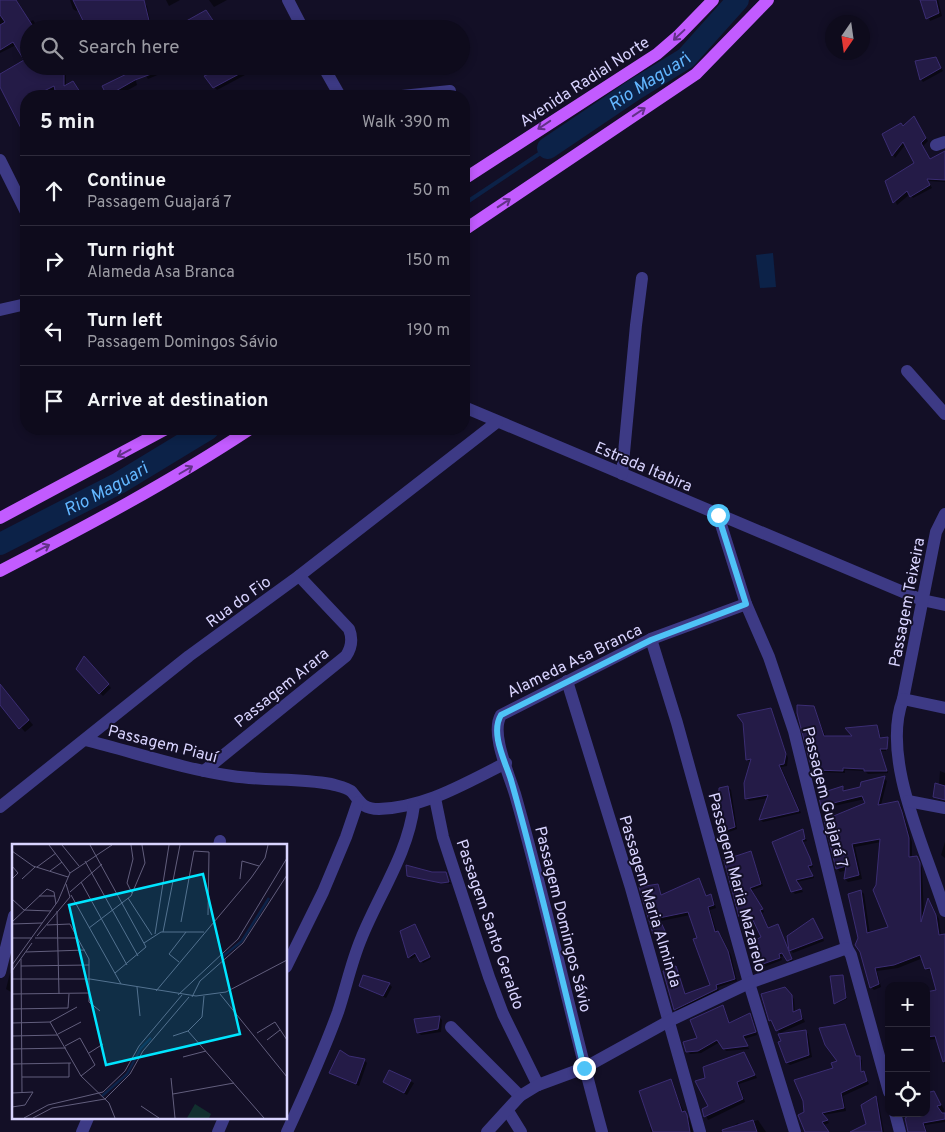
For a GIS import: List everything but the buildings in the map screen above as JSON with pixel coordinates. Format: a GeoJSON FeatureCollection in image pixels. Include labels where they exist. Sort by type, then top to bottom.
{"type":"FeatureCollection","features":[{"type":"Feature","properties":{"kind":"main road","name":"Avenida Radial Norte"},"geometry":{"type":"LineString","coordinates":[[470,175],[656,54],[679,35],[713,0]]}},
{"type":"Feature","properties":{"kind":"main road"},"geometry":{"type":"LineString","coordinates":[[470,226],[696,74],[768,0]]}},
{"type":"Feature","properties":{"kind":"main road"},"geometry":{"type":"LineString","coordinates":[[0,518],[156,435]]}},
{"type":"Feature","properties":{"kind":"main road"},"geometry":{"type":"LineString","coordinates":[[0,571],[134,500],[203,460],[241,435]]}},
{"type":"Feature","properties":{"kind":"street"},"geometry":{"type":"LineString","coordinates":[[288,0],[298,20]]}},
{"type":"Feature","properties":{"kind":"street"},"geometry":{"type":"LineString","coordinates":[[328,75],[337,90]]}},
{"type":"Feature","properties":{"kind":"street"},"geometry":{"type":"LineString","coordinates":[[0,160],[20,200]]}},
{"type":"Feature","properties":{"kind":"street"},"geometry":{"type":"LineString","coordinates":[[622,474],[642,278]]}},
{"type":"Feature","properties":{"kind":"street"},"geometry":{"type":"LineString","coordinates":[[0,310],[20,305]]}},
{"type":"Feature","properties":{"kind":"street"},"geometry":{"type":"LineString","coordinates":[[907,371],[945,414]]}},
{"type":"Feature","properties":{"kind":"street","name":"Estrada Itabira"},"geometry":{"type":"LineString","coordinates":[[470,410],[922,600],[945,605]]}},
{"type":"Feature","properties":{"kind":"street","name":"Rua do Fio"},"geometry":{"type":"LineString","coordinates":[[0,807],[190,656],[300,576],[496,422]]}},
{"type":"Feature","properties":{"kind":"street","name":"Passagem Teixeira"},"geometry":{"type":"LineString","coordinates":[[945,514],[936,532],[903,699],[898,712],[897,735],[908,801],[943,897],[945,911]]}},
{"type":"Feature","properties":{"kind":"street","name":"Passagem Guajará 7"},"geometry":{"type":"LineString","coordinates":[[718,515],[746,604],[770,657],[794,731],[847,948],[852,954],[885,1077]]}},
{"type":"Feature","properties":{"kind":"street","name":"Passagem Arara"},"geometry":{"type":"LineString","coordinates":[[204,771],[346,656],[351,649],[352,636],[349,629],[300,576]]}},
{"type":"Feature","properties":{"kind":"street","name":"Alameda Asa Branca"},"geometry":{"type":"LineString","coordinates":[[501,715],[651,640],[746,604]]}},
{"type":"Feature","properties":{"kind":"street","name":"Passagem Maria Mazarelo"},"geometry":{"type":"LineString","coordinates":[[651,640],[677,723],[749,984],[795,1132]]}},
{"type":"Feature","properties":{"kind":"street","name":"Passagem Maria Alminda"},"geometry":{"type":"LineString","coordinates":[[567,681],[669,1021],[700,1132]]}},
{"type":"Feature","properties":{"kind":"street"},"geometry":{"type":"LineString","coordinates":[[903,699],[945,708]]}},
{"type":"Feature","properties":{"kind":"street","name":"Passagem Domingos Sávio"},"geometry":{"type":"LineString","coordinates":[[501,715],[498,720],[497,732],[526,834],[584,1068],[602,1132]]}},
{"type":"Feature","properties":{"kind":"street","name":"Passagem Piauí"},"geometry":{"type":"LineString","coordinates":[[85,740],[234,777],[330,784],[348,789],[358,802]]}},
{"type":"Feature","properties":{"kind":"street"},"geometry":{"type":"LineString","coordinates":[[288,963],[323,892],[346,837],[358,802],[369,808],[414,805],[435,798],[506,763]]}},
{"type":"Feature","properties":{"kind":"street","name":"Passagem Santo Geraldo"},"geometry":{"type":"LineString","coordinates":[[435,798],[443,837],[488,976],[503,1014],[538,1084]]}},
{"type":"Feature","properties":{"kind":"street"},"geometry":{"type":"LineString","coordinates":[[908,801],[945,808]]}},
{"type":"Feature","properties":{"kind":"street"},"geometry":{"type":"LineString","coordinates":[[287,1132],[338,1012],[361,938],[408,837],[414,805]]}},
{"type":"Feature","properties":{"kind":"street"},"geometry":{"type":"LineString","coordinates":[[0,972],[12,924]]}},
{"type":"Feature","properties":{"kind":"street"},"geometry":{"type":"LineString","coordinates":[[487,1132],[520,1096],[538,1084],[584,1068],[669,1021],[749,984],[847,948]]}},
{"type":"Feature","properties":{"kind":"street"},"geometry":{"type":"LineString","coordinates":[[451,1027],[520,1096]]}},
{"type":"Feature","properties":{"kind":"street"},"geometry":{"type":"LineString","coordinates":[[508,1110],[521,1132]]}},
{"type":"Feature","properties":{"kind":"street"},"geometry":{"type":"LineString","coordinates":[[896,1117],[900,1132]]}},
{"type":"Feature","properties":{"kind":"street"},"geometry":{"type":"LineString","coordinates":[[82,1132],[87,1120]]}},
{"type":"Feature","properties":{"kind":"street"},"geometry":{"type":"LineString","coordinates":[[218,1132],[223,1120]]}},
{"type":"Feature","properties":{"kind":"water"},"geometry":{"type":"Polygon","coordinates":[[[773,253],[776,287],[760,288],[756,255],[773,253]]]}},
{"type":"Feature","properties":{"kind":"waterway","name":"Rio Maguari"},"geometry":{"type":"LineString","coordinates":[[548,148],[634,90],[686,58],[738,0]]}},
{"type":"Feature","properties":{"kind":"waterway"},"geometry":{"type":"LineString","coordinates":[[470,200],[548,148]]}},
{"type":"Feature","properties":{"kind":"waterway","name":"Rio Maguari"},"geometry":{"type":"LineString","coordinates":[[0,544],[119,483],[198,435]]}},
{"type":"Feature","properties":{"kind":"route"},"geometry":{"type":"LineString","coordinates":[[584,1068],[526,834],[498,739],[498,720],[501,715],[651,640],[746,604],[718,515]]}}]}
